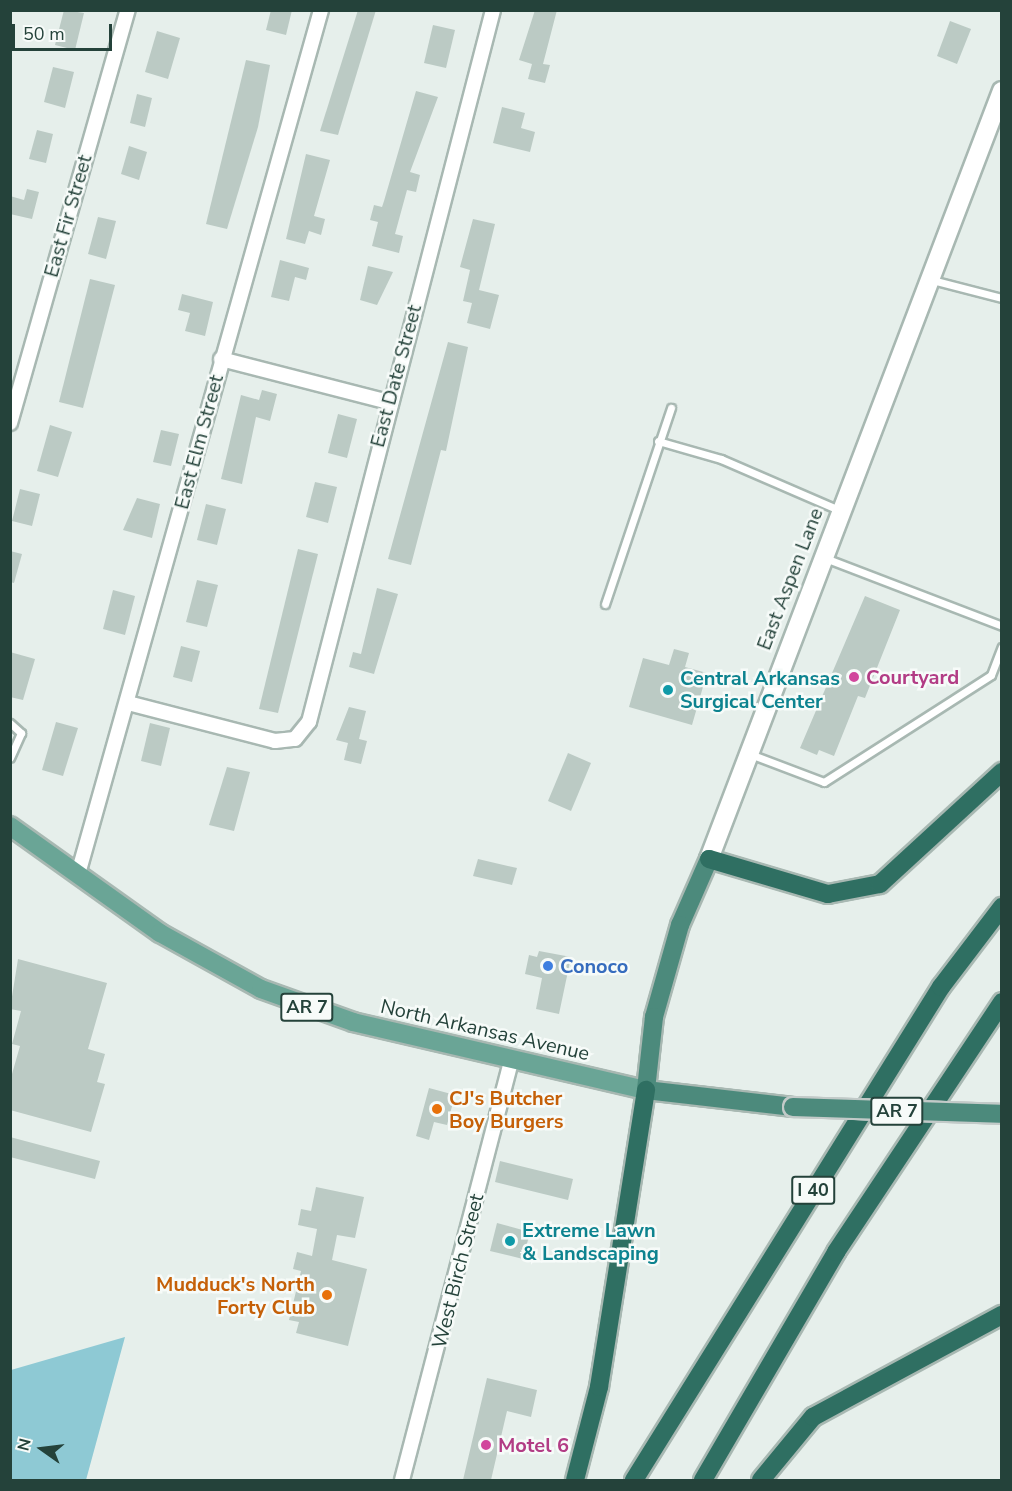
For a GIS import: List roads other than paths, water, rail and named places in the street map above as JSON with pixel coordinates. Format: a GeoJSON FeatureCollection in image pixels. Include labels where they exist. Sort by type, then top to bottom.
{"type":"FeatureCollection","features":[{"type":"Feature","properties":{"kind":"highway"},"geometry":{"type":"LineString","coordinates":[[709,859],[828,894],[880,884],[1002,772]]}},
{"type":"Feature","properties":{"kind":"highway","name":"East Aspen Lane"},"geometry":{"type":"LineString","coordinates":[[646,1090],[654,1017],[680,925],[709,859]]}},
{"type":"Feature","properties":{"kind":"highway","name":"I 40"},"geometry":{"type":"LineString","coordinates":[[634,1480],[941,987],[1002,907]]}},
{"type":"Feature","properties":{"kind":"highway","name":"I 40"},"geometry":{"type":"LineString","coordinates":[[703,1480],[836,1252],[1002,1002]]}},
{"type":"Feature","properties":{"kind":"highway"},"geometry":{"type":"LineString","coordinates":[[575,1480],[599,1387],[646,1090]]}},
{"type":"Feature","properties":{"kind":"highway","name":"North Arkansas Avenue"},"geometry":{"type":"LineString","coordinates":[[646,1090],[793,1107],[1001,1114]]}},
{"type":"Feature","properties":{"kind":"highway"},"geometry":{"type":"LineString","coordinates":[[762,1480],[813,1417],[1002,1315]]}},
{"type":"Feature","properties":{"kind":"main road","name":"North Arkansas Avenue"},"geometry":{"type":"LineString","coordinates":[[10,826],[160,933],[261,989],[353,1022],[511,1061],[646,1090]]}},
{"type":"Feature","properties":{"kind":"street","name":"East Fir Street"},"geometry":{"type":"LineString","coordinates":[[10,423],[128,10]]}},
{"type":"Feature","properties":{"kind":"street","name":"East Elm Street"},"geometry":{"type":"LineString","coordinates":[[78,874],[128,703],[321,10]]}},
{"type":"Feature","properties":{"kind":"street","name":"East Date Street"},"geometry":{"type":"LineString","coordinates":[[128,703],[276,741],[295,739],[309,722],[389,402],[493,10]]}},
{"type":"Feature","properties":{"kind":"street","name":"East Aspen Lane"},"geometry":{"type":"LineString","coordinates":[[709,859],[1001,95]]}},
{"type":"Feature","properties":{"kind":"street"},"geometry":{"type":"LineString","coordinates":[[222,359],[389,402]]}},
{"type":"Feature","properties":{"kind":"street","name":"West Birch Street"},"geometry":{"type":"LineString","coordinates":[[402,1480],[511,1061]]}},
{"type":"Feature","properties":{"kind":"lane"},"geometry":{"type":"LineString","coordinates":[[930,279],[1002,298]]}},
{"type":"Feature","properties":{"kind":"lane"},"geometry":{"type":"LineString","coordinates":[[605,604],[671,408]]}},
{"type":"Feature","properties":{"kind":"lane"},"geometry":{"type":"LineString","coordinates":[[658,441],[721,459],[841,511]]}},
{"type":"Feature","properties":{"kind":"lane"},"geometry":{"type":"LineString","coordinates":[[823,557],[1002,626]]}},
{"type":"Feature","properties":{"kind":"lane"},"geometry":{"type":"LineString","coordinates":[[748,753],[824,782],[992,675],[1002,647]]}},
{"type":"Feature","properties":{"kind":"lane"},"geometry":{"type":"LineString","coordinates":[[10,723],[21,734],[10,758]]}},
{"type":"Feature","properties":{"kind":"water"},"geometry":{"type":"Polygon","coordinates":[[[125,1337],[86,1480],[11,1480],[11,1370],[125,1337]]]}},
{"type":"Feature","properties":{"kind":"place","name":"Courtyard"},"geometry":{"type":"Point","coordinates":[854,677]}},
{"type":"Feature","properties":{"kind":"place","name":"Central Arkansas Surgical Center"},"geometry":{"type":"Point","coordinates":[668,690]}},
{"type":"Feature","properties":{"kind":"place","name":"Conoco"},"geometry":{"type":"Point","coordinates":[548,966]}},
{"type":"Feature","properties":{"kind":"place","name":"CJ's Butcher Boy Burgers"},"geometry":{"type":"Point","coordinates":[437,1109]}},
{"type":"Feature","properties":{"kind":"place","name":"Extreme Lawn & Landscaping"},"geometry":{"type":"Point","coordinates":[510,1241]}},
{"type":"Feature","properties":{"kind":"place","name":"Mudduck's North Forty Club"},"geometry":{"type":"Point","coordinates":[327,1295]}},
{"type":"Feature","properties":{"kind":"place","name":"Motel 6"},"geometry":{"type":"Point","coordinates":[486,1445]}}]}
